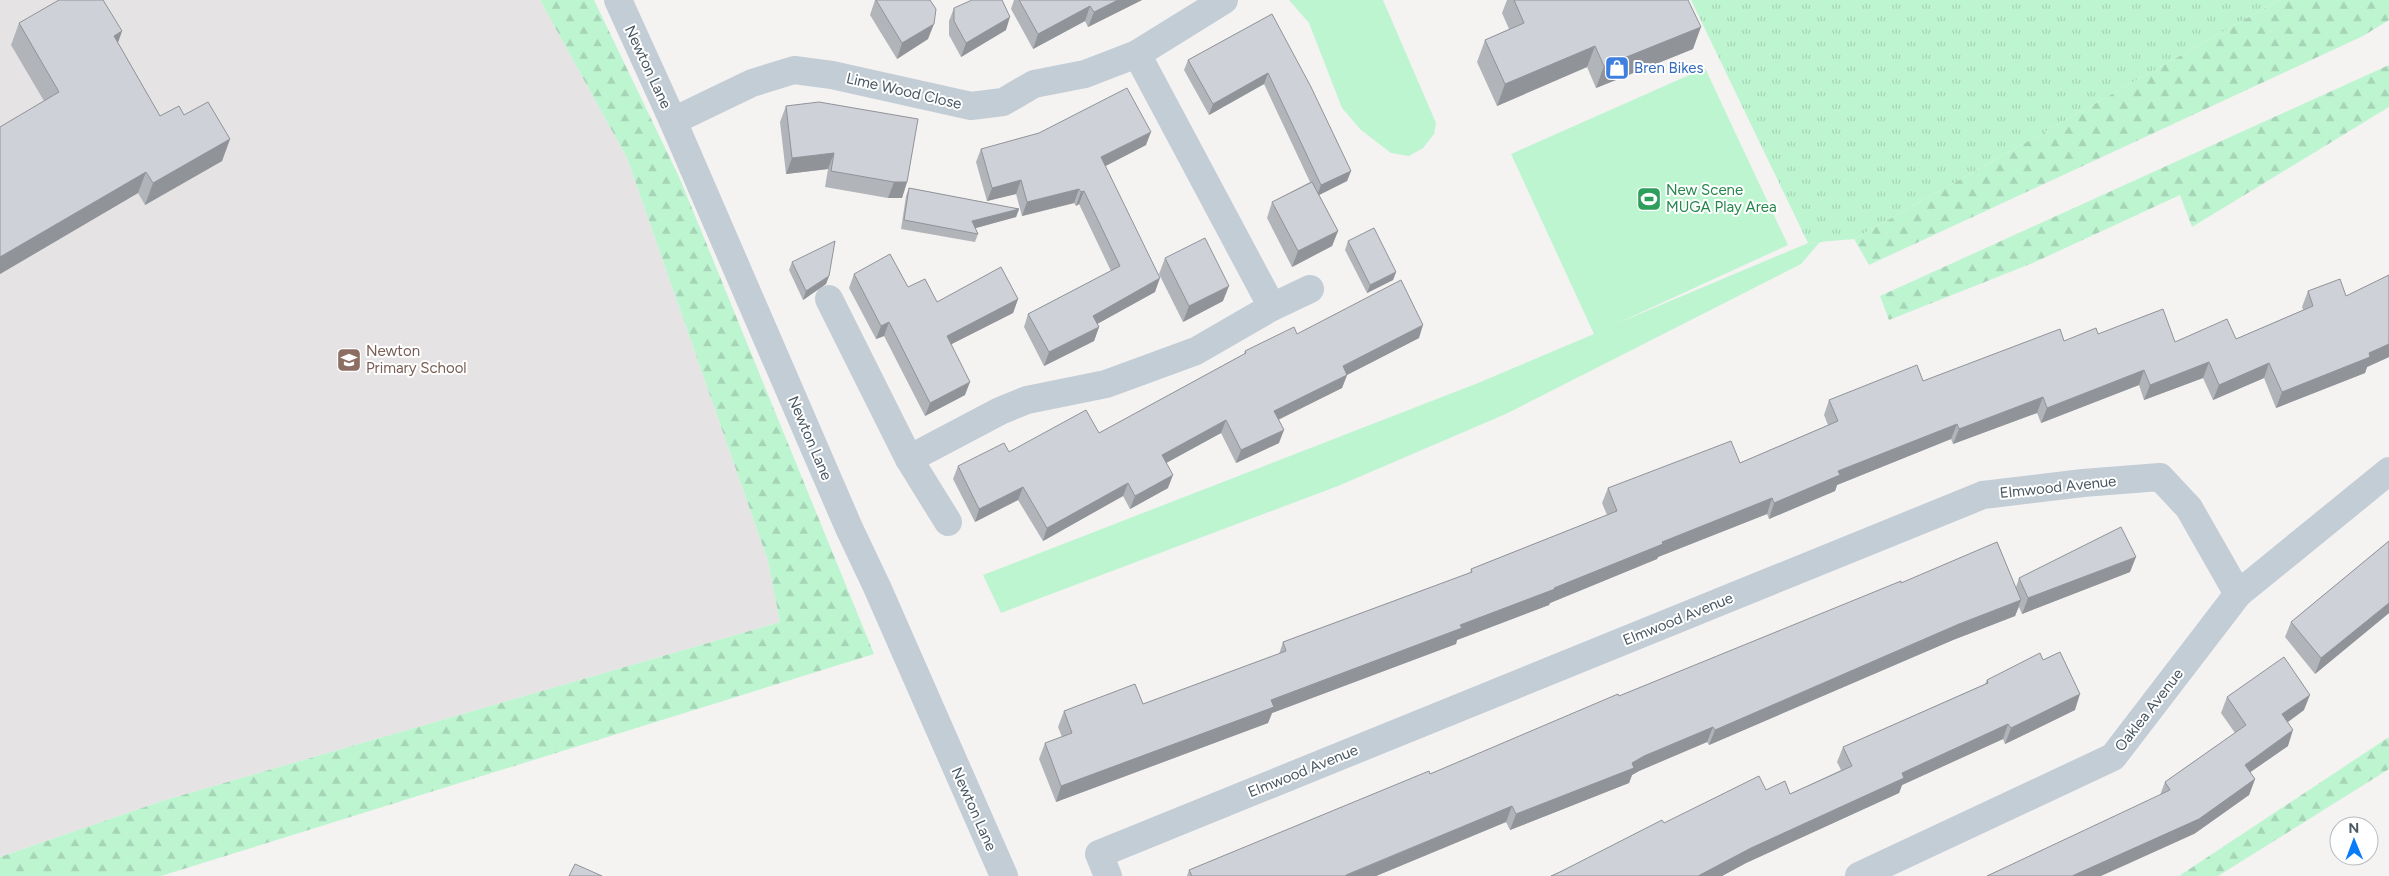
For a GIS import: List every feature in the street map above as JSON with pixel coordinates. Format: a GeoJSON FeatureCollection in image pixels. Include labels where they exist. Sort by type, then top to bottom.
{"type":"FeatureCollection","features":[{"type":"Feature","properties":{"kind":"street","name":"Newton Lane"},"geometry":{"type":"LineString","coordinates":[[618,0],[673,121],[849,528],[877,587],[1004,876]]}},
{"type":"Feature","properties":{"kind":"street","name":"Lime Wood Close"},"geometry":{"type":"LineString","coordinates":[[673,121],[752,83],[794,70],[832,75],[971,106],[1003,102],[1034,84],[1086,74],[1137,54],[1224,0]]}},
{"type":"Feature","properties":{"kind":"street"},"geometry":{"type":"LineString","coordinates":[[1137,54],[1272,307]]}},
{"type":"Feature","properties":{"kind":"street"},"geometry":{"type":"LineString","coordinates":[[909,458],[1000,411],[1027,400],[1106,384],[1196,351],[1272,307],[1310,289]]}},
{"type":"Feature","properties":{"kind":"street"},"geometry":{"type":"LineString","coordinates":[[830,299],[909,458],[948,522]]}},
{"type":"Feature","properties":{"kind":"street","name":"Oaklea Avenue"},"geometry":{"type":"LineString","coordinates":[[1859,876],[2113,757],[2238,594],[2389,471]]}},
{"type":"Feature","properties":{"kind":"street","name":"Elmwood Avenue"},"geometry":{"type":"LineString","coordinates":[[1108,876],[1099,854],[1983,495],[2083,482],[2160,477],[2189,508],[2238,594]]}},
{"type":"Feature","properties":{"kind":"shaded area","name":"Newton Primary School"},"geometry":{"type":"Polygon","coordinates":[[[0,0],[540,0],[627,158],[768,561],[780,622],[162,801],[0,857],[0,0]]]}},
{"type":"Feature","properties":{"kind":"green space"},"geometry":{"type":"Polygon","coordinates":[[[540,0],[594,0],[680,179],[874,654],[161,876],[0,876],[0,857],[162,801],[780,622],[768,561],[627,158],[540,0]]]}},
{"type":"Feature","properties":{"kind":"green space"},"geometry":{"type":"Polygon","coordinates":[[[1289,0],[1383,0],[1436,123],[1434,134],[1423,148],[1409,156],[1391,153],[1361,130],[1342,108],[1309,23],[1289,0]]]}},
{"type":"Feature","properties":{"kind":"green space"},"geometry":{"type":"Polygon","coordinates":[[[1691,0],[2279,0],[1854,239],[1808,243],[1691,0]]]}},
{"type":"Feature","properties":{"kind":"green space"},"geometry":{"type":"Polygon","coordinates":[[[2279,0],[2389,0],[2389,20],[2363,36],[1869,265],[1854,239],[2279,0]]]}},
{"type":"Feature","properties":{"kind":"green space"},"geometry":{"type":"Polygon","coordinates":[[[2389,65],[2389,107],[2192,227],[2180,195],[2035,262],[1889,320],[1880,296],[2389,65]]]}},
{"type":"Feature","properties":{"kind":"green space"},"geometry":{"type":"Polygon","coordinates":[[[1705,68],[1788,245],[1618,323],[1808,243],[1820,242],[1801,264],[1508,413],[1338,486],[1001,613],[983,575],[1478,383],[1594,334],[1511,154],[1705,68]]]}},
{"type":"Feature","properties":{"kind":"green space"},"geometry":{"type":"Polygon","coordinates":[[[2389,737],[2389,769],[2218,876],[2179,876],[2389,737]]]}},
{"type":"Feature","properties":{"kind":"building"},"geometry":{"type":"Polygon","coordinates":[[[59,0],[103,0],[122,31],[114,36],[160,116],[179,106],[184,115],[208,102],[230,139],[153,183],[146,172],[0,257],[0,127],[59,92],[19,23],[59,0]]]}},
{"type":"Feature","properties":{"kind":"building"},"geometry":{"type":"Polygon","coordinates":[[[876,0],[930,0],[936,9],[934,24],[902,43],[876,0]]]}},
{"type":"Feature","properties":{"kind":"building"},"geometry":{"type":"Polygon","coordinates":[[[972,0],[1002,0],[1010,17],[966,43],[954,21],[954,8],[972,0]]]}},
{"type":"Feature","properties":{"kind":"building"},"geometry":{"type":"Polygon","coordinates":[[[1019,0],[1118,0],[1094,12],[1090,6],[1038,34],[1019,0]]]}},
{"type":"Feature","properties":{"kind":"building"},"geometry":{"type":"Polygon","coordinates":[[[1514,0],[1688,0],[1701,27],[1604,66],[1595,46],[1505,84],[1485,40],[1524,23],[1514,0]]]}},
{"type":"Feature","properties":{"kind":"building"},"geometry":{"type":"Polygon","coordinates":[[[1272,14],[1311,87],[1351,171],[1321,185],[1268,73],[1213,104],[1188,60],[1272,14]]]}},
{"type":"Feature","properties":{"kind":"building"},"geometry":{"type":"Polygon","coordinates":[[[1127,88],[1151,132],[1101,157],[1160,278],[1093,316],[1099,327],[1049,352],[1028,314],[1120,266],[1084,191],[1081,192],[1079,189],[1027,202],[1021,180],[992,188],[981,149],[1039,133],[1127,88]]]}},
{"type":"Feature","properties":{"kind":"building"},"geometry":{"type":"Polygon","coordinates":[[[819,102],[918,119],[907,182],[894,182],[831,171],[834,153],[792,158],[786,106],[819,102]]]}},
{"type":"Feature","properties":{"kind":"building"},"geometry":{"type":"Polygon","coordinates":[[[1312,182],[1338,231],[1298,251],[1272,202],[1312,182]]]}},
{"type":"Feature","properties":{"kind":"building"},"geometry":{"type":"Polygon","coordinates":[[[909,188],[1019,209],[972,221],[978,234],[904,220],[909,188]]]}},
{"type":"Feature","properties":{"kind":"building"},"geometry":{"type":"Polygon","coordinates":[[[1374,228],[1396,272],[1370,285],[1348,241],[1374,228]]]}},
{"type":"Feature","properties":{"kind":"building"},"geometry":{"type":"Polygon","coordinates":[[[1205,238],[1229,286],[1189,306],[1165,258],[1205,238]]]}},
{"type":"Feature","properties":{"kind":"building"},"geometry":{"type":"Polygon","coordinates":[[[835,241],[829,276],[806,291],[792,262],[835,241]]]}},
{"type":"Feature","properties":{"kind":"building"},"geometry":{"type":"Polygon","coordinates":[[[890,254],[908,287],[925,279],[937,302],[1001,267],[1018,299],[947,336],[970,382],[930,403],[889,322],[881,326],[854,274],[890,254]]]}},
{"type":"Feature","properties":{"kind":"building"},"geometry":{"type":"Polygon","coordinates":[[[2389,275],[2389,344],[2369,353],[2370,357],[2282,392],[2269,363],[2219,385],[2209,362],[2150,385],[2144,370],[2047,408],[2043,397],[1959,429],[1957,424],[1838,471],[1840,475],[1774,503],[1772,498],[1662,542],[1663,544],[1555,589],[1460,625],[1462,628],[1271,700],[1274,707],[1061,786],[1045,743],[1072,733],[1064,711],[1135,684],[1143,704],[1286,651],[1283,642],[1472,572],[1471,569],[1617,511],[1608,488],[1731,441],[1740,463],[1838,421],[1829,400],[1917,365],[1923,381],[2060,329],[2064,341],[2096,328],[2098,334],[2163,309],[2175,342],[2227,319],[2236,339],[2313,306],[2308,291],[2340,279],[2346,296],[2389,275]]]}},
{"type":"Feature","properties":{"kind":"building"},"geometry":{"type":"Polygon","coordinates":[[[1401,280],[1423,325],[1343,366],[1347,375],[1274,411],[1284,430],[1241,450],[1226,420],[1162,455],[1173,475],[1135,496],[1128,483],[1047,528],[1023,487],[979,509],[958,466],[1004,443],[1009,452],[1086,410],[1099,433],[1246,353],[1245,351],[1294,327],[1297,334],[1401,280]]]}},
{"type":"Feature","properties":{"kind":"building"},"geometry":{"type":"Polygon","coordinates":[[[2121,527],[2136,557],[2028,598],[2019,578],[2121,527]]]}},
{"type":"Feature","properties":{"kind":"building"},"geometry":{"type":"Polygon","coordinates":[[[2389,541],[2389,603],[2321,658],[2291,622],[2389,541]]]}},
{"type":"Feature","properties":{"kind":"building"},"geometry":{"type":"Polygon","coordinates":[[[1997,542],[2021,600],[1959,624],[1715,730],[1713,727],[1644,756],[1632,763],[1634,768],[1516,814],[1512,806],[1346,876],[1192,876],[1189,870],[1429,771],[1430,774],[1618,694],[1619,696],[1901,581],[1901,583],[1997,542]]]}},
{"type":"Feature","properties":{"kind":"building"},"geometry":{"type":"Polygon","coordinates":[[[2060,652],[2080,694],[2011,728],[2008,724],[1902,773],[1904,778],[1751,848],[1698,876],[1551,876],[1662,820],[1664,823],[1759,776],[1766,790],[1785,781],[1790,794],[1852,766],[1843,747],[1988,683],[1987,680],[2040,653],[2043,660],[2060,652]]]}},
{"type":"Feature","properties":{"kind":"building"},"geometry":{"type":"Polygon","coordinates":[[[2284,657],[2310,695],[2282,714],[2293,730],[2245,765],[2255,779],[2199,819],[2072,876],[1987,876],[2170,790],[2165,782],[2246,725],[2227,697],[2284,657]]]}},
{"type":"Feature","properties":{"kind":"building"},"geometry":{"type":"Polygon","coordinates":[[[575,864],[602,876],[569,876],[575,864]]]}},
{"type":"Feature","properties":{"kind":"place","name":"Bren Bikes"},"geometry":{"type":"Point","coordinates":[1617,68]}},
{"type":"Feature","properties":{"kind":"place","name":"New Scene MUGA Play Area"},"geometry":{"type":"Point","coordinates":[1649,199]}},
{"type":"Feature","properties":{"kind":"place","name":"Newton Primary School"},"geometry":{"type":"Point","coordinates":[349,360]}}]}
